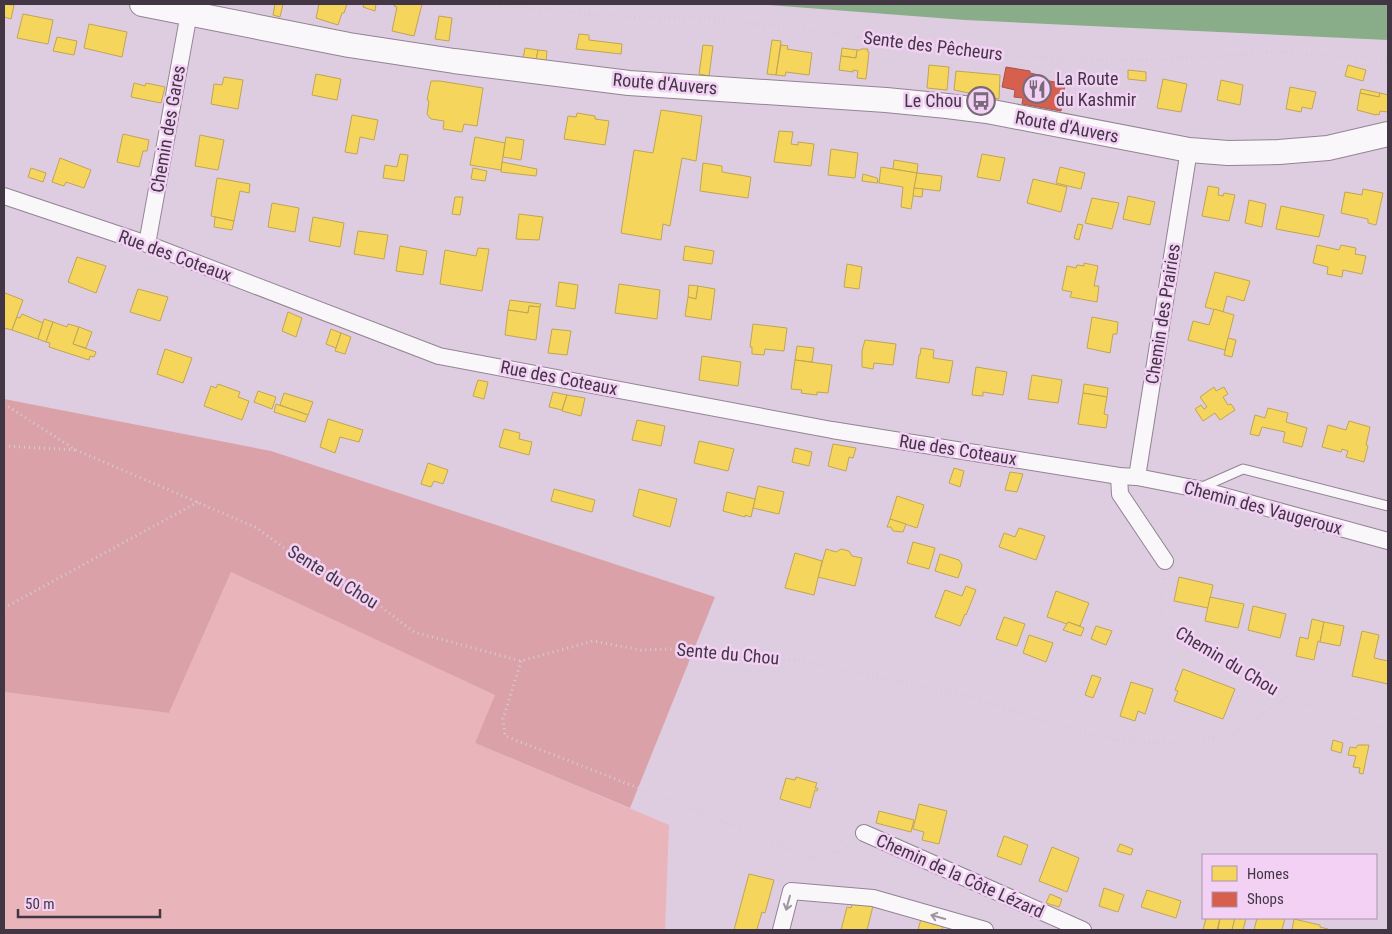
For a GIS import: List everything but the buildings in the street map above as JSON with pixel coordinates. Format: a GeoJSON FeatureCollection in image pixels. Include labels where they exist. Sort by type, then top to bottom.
{"type":"FeatureCollection","features":[{"type":"Feature","properties":{"kind":"main road","name":"Route d'Auvers"},"geometry":{"type":"LineString","coordinates":[[142,4],[349,46],[454,61],[629,83],[886,100],[947,106],[987,111],[1189,150],[1228,153],[1279,152],[1328,148],[1388,134]]}},
{"type":"Feature","properties":{"kind":"street","name":"Chemin des Gares"},"geometry":{"type":"LineString","coordinates":[[147,244],[189,13]]}},
{"type":"Feature","properties":{"kind":"street","name":"Chemin des Prairies"},"geometry":{"type":"LineString","coordinates":[[1137,477],[1189,150]]}},
{"type":"Feature","properties":{"kind":"street","name":"Rue des Coteaux"},"geometry":{"type":"LineString","coordinates":[[4,196],[147,244],[438,356],[832,430],[1119,476],[1137,477]]}},
{"type":"Feature","properties":{"kind":"street"},"geometry":{"type":"LineString","coordinates":[[1119,476],[1120,494],[1165,561]]}},
{"type":"Feature","properties":{"kind":"street","name":"Chemin des Vaugeroux"},"geometry":{"type":"LineString","coordinates":[[1137,477],[1198,489],[1388,541]]}},
{"type":"Feature","properties":{"kind":"street","name":"Chemin de la Côte Lézard"},"geometry":{"type":"LineString","coordinates":[[864,833],[1084,930]]}},
{"type":"Feature","properties":{"kind":"street"},"geometry":{"type":"LineString","coordinates":[[781,930],[791,891],[874,898],[975,929]]}},
{"type":"Feature","properties":{"kind":"lane"},"geometry":{"type":"LineString","coordinates":[[1198,489],[1243,469],[1388,506]]}},
{"type":"Feature","properties":{"kind":"path","name":"Sente des Pêcheurs"},"geometry":{"type":"LineString","coordinates":[[480,4],[484,6],[547,9],[642,18],[710,18],[952,51],[1083,61],[1153,60],[1280,52],[1388,60]]}},
{"type":"Feature","properties":{"kind":"path"},"geometry":{"type":"LineString","coordinates":[[947,106],[954,40]]}},
{"type":"Feature","properties":{"kind":"path","name":"Sente du Chou"},"geometry":{"type":"LineString","coordinates":[[4,404],[76,450],[255,527],[294,554],[363,593],[414,632],[521,661],[593,641],[641,650],[702,648],[740,658],[794,660],[982,700],[1050,723],[1117,740],[1184,744],[1233,734],[1288,697]]}},
{"type":"Feature","properties":{"kind":"path"},"geometry":{"type":"LineString","coordinates":[[4,446],[76,450]]}},
{"type":"Feature","properties":{"kind":"path"},"geometry":{"type":"LineString","coordinates":[[4,608],[198,502]]}},
{"type":"Feature","properties":{"kind":"path","name":"Chemin du Chou"},"geometry":{"type":"LineString","coordinates":[[1165,561],[1160,619],[1190,642],[1295,701],[1388,729]]}},
{"type":"Feature","properties":{"kind":"path"},"geometry":{"type":"LineString","coordinates":[[521,661],[503,719],[506,736],[703,813],[810,858],[842,851],[864,833]]}},
{"type":"Feature","properties":{"kind":"shaded area"},"geometry":{"type":"Polygon","coordinates":[[[757,4],[1388,4],[1388,40],[965,20],[757,4]]]}},
{"type":"Feature","properties":{"kind":"shaded area"},"geometry":{"type":"Polygon","coordinates":[[[4,399],[271,451],[715,597],[630,808],[475,743],[495,695],[231,572],[169,713],[4,692],[4,399]]]}},
{"type":"Feature","properties":{"kind":"shaded area"},"geometry":{"type":"Polygon","coordinates":[[[231,572],[496,695],[475,743],[669,825],[665,930],[4,930],[4,692],[169,713],[231,572]]]}},
{"type":"Feature","properties":{"kind":"place","name":"La Route du Kashmir"},"geometry":{"type":"Point","coordinates":[1037,89]}},
{"type":"Feature","properties":{"kind":"place","name":"Le Chou"},"geometry":{"type":"Point","coordinates":[981,101]}}]}
